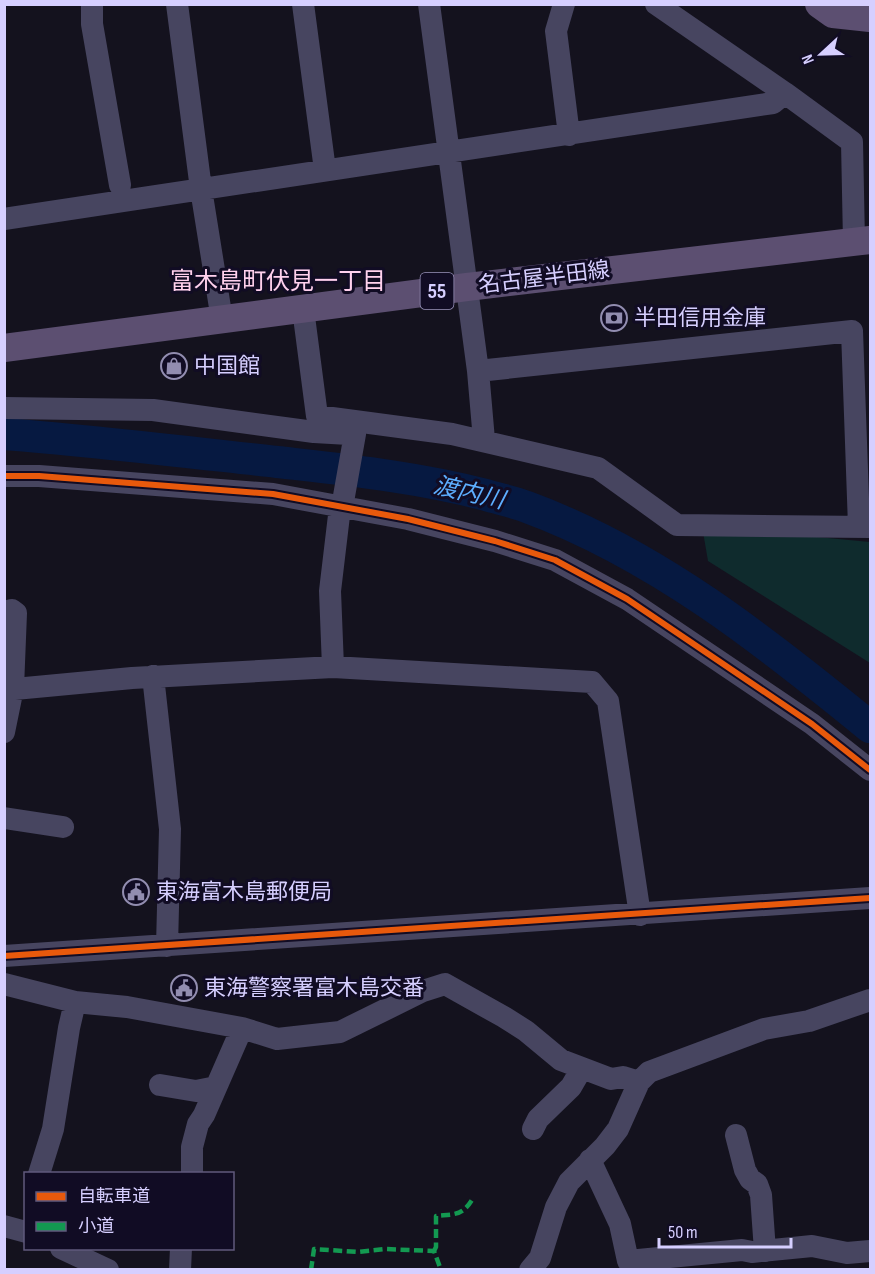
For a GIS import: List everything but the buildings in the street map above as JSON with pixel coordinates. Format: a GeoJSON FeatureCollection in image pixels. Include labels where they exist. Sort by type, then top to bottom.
{"type":"FeatureCollection","features":[{"type":"Feature","properties":{"kind":"main road"},"geometry":{"type":"LineString","coordinates":[[819,4],[833,14],[870,18]]}},
{"type":"Feature","properties":{"kind":"main road","name":"名古屋半田線"},"geometry":{"type":"LineString","coordinates":[[4,348],[467,287],[862,241]]}},
{"type":"Feature","properties":{"kind":"street"},"geometry":{"type":"LineString","coordinates":[[92,4],[92,24],[120,185]]}},
{"type":"Feature","properties":{"kind":"street"},"geometry":{"type":"LineString","coordinates":[[177,4],[201,189],[222,320]]}},
{"type":"Feature","properties":{"kind":"street"},"geometry":{"type":"LineString","coordinates":[[303,4],[325,170]]}},
{"type":"Feature","properties":{"kind":"street"},"geometry":{"type":"LineString","coordinates":[[429,4],[478,371],[484,440]]}},
{"type":"Feature","properties":{"kind":"street"},"geometry":{"type":"LineString","coordinates":[[564,4],[556,31],[570,135]]}},
{"type":"Feature","properties":{"kind":"street"},"geometry":{"type":"LineString","coordinates":[[656,4],[852,142],[862,241]]}},
{"type":"Feature","properties":{"kind":"street"},"geometry":{"type":"LineString","coordinates":[[4,219],[773,103],[785,93]]}},
{"type":"Feature","properties":{"kind":"street"},"geometry":{"type":"LineString","coordinates":[[303,309],[317,416],[452,434],[598,468],[677,525],[865,526],[852,331],[478,371]]}},
{"type":"Feature","properties":{"kind":"street"},"geometry":{"type":"LineString","coordinates":[[4,408],[153,410],[314,432],[355,434],[449,448],[452,434]]}},
{"type":"Feature","properties":{"kind":"street"},"geometry":{"type":"LineString","coordinates":[[333,667],[330,591],[342,502],[355,434]]}},
{"type":"Feature","properties":{"kind":"street"},"geometry":{"type":"LineString","coordinates":[[4,476],[39,476],[273,494],[342,502],[484,538],[555,560],[627,600],[812,724],[870,770]]}},
{"type":"Feature","properties":{"kind":"street"},"geometry":{"type":"LineString","coordinates":[[4,612],[12,610],[15,613],[4,732]]}},
{"type":"Feature","properties":{"kind":"street"},"geometry":{"type":"LineString","coordinates":[[9,689],[153,676],[333,667],[592,682],[608,701],[640,915]]}},
{"type":"Feature","properties":{"kind":"street"},"geometry":{"type":"LineString","coordinates":[[153,676],[170,829],[167,946]]}},
{"type":"Feature","properties":{"kind":"street"},"geometry":{"type":"LineString","coordinates":[[4,818],[63,827]]}},
{"type":"Feature","properties":{"kind":"street"},"geometry":{"type":"LineString","coordinates":[[4,956],[870,898]]}},
{"type":"Feature","properties":{"kind":"street"},"geometry":{"type":"LineString","coordinates":[[4,984],[75,1002],[127,1007],[242,1028],[277,1039],[340,1032],[423,991],[445,984],[526,1031],[561,1060],[610,1079],[623,1077],[639,1082]]}},
{"type":"Feature","properties":{"kind":"street"},"geometry":{"type":"LineString","coordinates":[[530,1269],[540,1258],[556,1207],[569,1182],[605,1146],[618,1129],[639,1082],[649,1072],[764,1029],[809,1021],[870,1000]]}},
{"type":"Feature","properties":{"kind":"street"},"geometry":{"type":"LineString","coordinates":[[39,1172],[53,1129],[75,1002]]}},
{"type":"Feature","properties":{"kind":"street"},"geometry":{"type":"LineString","coordinates":[[192,1172],[192,1147],[198,1124],[242,1028]]}},
{"type":"Feature","properties":{"kind":"street"},"geometry":{"type":"LineString","coordinates":[[533,1129],[538,1119],[571,1087],[582,1068]]}},
{"type":"Feature","properties":{"kind":"street"},"geometry":{"type":"LineString","coordinates":[[160,1085],[196,1091],[216,1087]]}},
{"type":"Feature","properties":{"kind":"street"},"geometry":{"type":"LineString","coordinates":[[736,1135],[745,1170],[750,1179],[757,1184],[761,1195],[765,1251]]}},
{"type":"Feature","properties":{"kind":"street"},"geometry":{"type":"LineString","coordinates":[[590,1160],[620,1224],[628,1265],[742,1250],[752,1252],[812,1246],[847,1253],[870,1251]]}},
{"type":"Feature","properties":{"kind":"street"},"geometry":{"type":"LineString","coordinates":[[65,1250],[103,1268]]}},
{"type":"Feature","properties":{"kind":"street"},"geometry":{"type":"LineString","coordinates":[[180,1269],[181,1250]]}},
{"type":"Feature","properties":{"kind":"green space"},"geometry":{"type":"Polygon","coordinates":[[[702,526],[870,542],[870,663],[708,561],[702,526]]]}},
{"type":"Feature","properties":{"kind":"waterway","name":"渡内川"},"geometry":{"type":"LineString","coordinates":[[4,434],[382,475],[434,483],[522,505],[574,526],[620,549],[708,603],[791,663],[870,727]]}},
{"type":"Feature","properties":{"kind":"marked path"},"geometry":{"type":"LineString","coordinates":[[434,1251],[436,1216],[461,1212],[472,1200]]}},
{"type":"Feature","properties":{"kind":"marked path"},"geometry":{"type":"LineString","coordinates":[[311,1270],[314,1249],[358,1252],[385,1249],[434,1251],[441,1270]]}},
{"type":"Feature","properties":{"kind":"cycle path"},"geometry":{"type":"LineString","coordinates":[[4,476],[39,476],[273,494],[408,519],[495,541],[555,560],[627,599],[812,724],[870,770]]}},
{"type":"Feature","properties":{"kind":"cycle path"},"geometry":{"type":"LineString","coordinates":[[4,956],[870,898]]}},
{"type":"Feature","properties":{"kind":"place","name":"半田信用金庫"},"geometry":{"type":"Point","coordinates":[614,318]}},
{"type":"Feature","properties":{"kind":"place","name":"中国館"},"geometry":{"type":"Point","coordinates":[174,366]}},
{"type":"Feature","properties":{"kind":"place","name":"東海富木島郵便局"},"geometry":{"type":"Point","coordinates":[136,892]}},
{"type":"Feature","properties":{"kind":"place","name":"東海警察署富木島交番"},"geometry":{"type":"Point","coordinates":[184,988]}},
{"type":"Feature","properties":{"kind":"district","name":"富木島町伏見一丁目"},"geometry":{"type":"Point","coordinates":[278,281]}}]}
